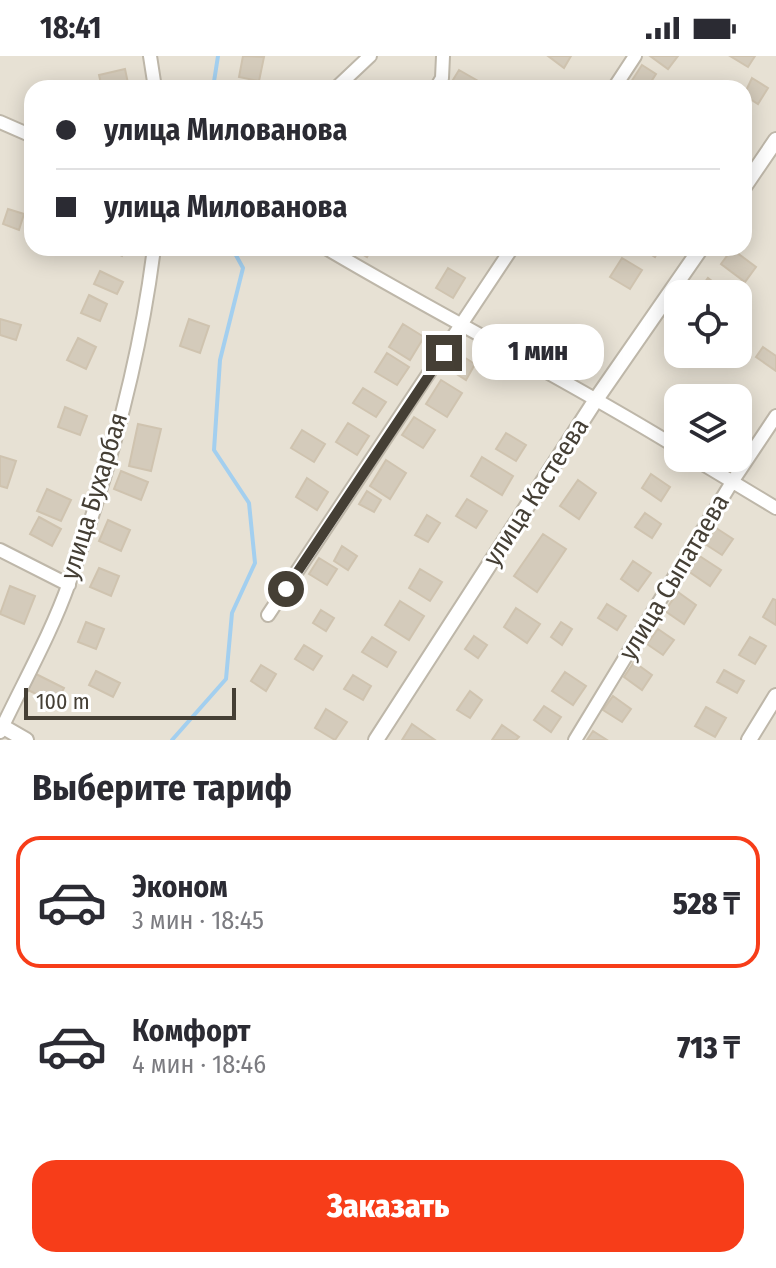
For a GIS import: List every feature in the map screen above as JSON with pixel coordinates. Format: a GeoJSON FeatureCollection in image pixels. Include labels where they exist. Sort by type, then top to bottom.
{"type":"FeatureCollection","features":[{"type":"Feature","properties":{"kind":"street"},"geometry":{"type":"LineString","coordinates":[[150,56],[154,80]]}},
{"type":"Feature","properties":{"kind":"street"},"geometry":{"type":"LineString","coordinates":[[344,80],[370,56]]}},
{"type":"Feature","properties":{"kind":"street"},"geometry":{"type":"LineString","coordinates":[[441,80],[443,56]]}},
{"type":"Feature","properties":{"kind":"street"},"geometry":{"type":"LineString","coordinates":[[619,80],[635,56]]}},
{"type":"Feature","properties":{"kind":"street"},"geometry":{"type":"LineString","coordinates":[[0,122],[24,132]]}},
{"type":"Feature","properties":{"kind":"street"},"geometry":{"type":"LineString","coordinates":[[752,175],[776,140]]}},
{"type":"Feature","properties":{"kind":"street","name":"улица Бухарбая"},"geometry":{"type":"LineString","coordinates":[[1,728],[69,585],[102,479],[146,314],[153,256]]}},
{"type":"Feature","properties":{"kind":"street"},"geometry":{"type":"LineString","coordinates":[[343,256],[462,327],[597,398],[664,439]]}},
{"type":"Feature","properties":{"kind":"street"},"geometry":{"type":"LineString","coordinates":[[268,615],[507,256]]}},
{"type":"Feature","properties":{"kind":"street","name":"улица Кастеева"},"geometry":{"type":"LineString","coordinates":[[376,740],[597,398],[695,256]]}},
{"type":"Feature","properties":{"kind":"street","name":"улица Сыпатаева"},"geometry":{"type":"LineString","coordinates":[[575,740],[732,482],[776,416]]}},
{"type":"Feature","properties":{"kind":"street"},"geometry":{"type":"LineString","coordinates":[[716,472],[776,508]]}},
{"type":"Feature","properties":{"kind":"street"},"geometry":{"type":"LineString","coordinates":[[0,550],[69,585]]}},
{"type":"Feature","properties":{"kind":"street"},"geometry":{"type":"LineString","coordinates":[[749,740],[776,696]]}},
{"type":"Feature","properties":{"kind":"street"},"geometry":{"type":"LineString","coordinates":[[1,728],[26,740]]}},
{"type":"Feature","properties":{"kind":"shaded area"},"geometry":{"type":"Polygon","coordinates":[[[0,56],[776,56],[776,740],[0,740],[0,56]]]}},
{"type":"Feature","properties":{"kind":"building"},"geometry":{"type":"Polygon","coordinates":[[[243,56],[264,57],[259,80],[239,77],[243,56]]]}},
{"type":"Feature","properties":{"kind":"building"},"geometry":{"type":"Polygon","coordinates":[[[548,56],[571,56],[564,68],[548,56]]]}},
{"type":"Feature","properties":{"kind":"building"},"geometry":{"type":"Polygon","coordinates":[[[650,56],[678,56],[668,69],[650,56]]]}},
{"type":"Feature","properties":{"kind":"building"},"geometry":{"type":"Polygon","coordinates":[[[730,56],[755,56],[748,67],[730,56]]]}},
{"type":"Feature","properties":{"kind":"building"},"geometry":{"type":"Polygon","coordinates":[[[642,65],[656,74],[652,80],[632,80],[642,65]]]}},
{"type":"Feature","properties":{"kind":"building"},"geometry":{"type":"Polygon","coordinates":[[[125,69],[127,80],[100,80],[99,75],[125,69]]]}},
{"type":"Feature","properties":{"kind":"building"},"geometry":{"type":"Polygon","coordinates":[[[459,70],[476,80],[453,80],[459,70]]]}},
{"type":"Feature","properties":{"kind":"building"},"geometry":{"type":"Polygon","coordinates":[[[751,80],[768,88],[758,104],[752,100],[751,80]]]}},
{"type":"Feature","properties":{"kind":"building"},"geometry":{"type":"Polygon","coordinates":[[[8,209],[24,214],[19,230],[3,224],[8,209]]]}},
{"type":"Feature","properties":{"kind":"building"},"geometry":{"type":"Polygon","coordinates":[[[727,256],[741,256],[756,267],[746,280],[721,264],[727,256]]]}},
{"type":"Feature","properties":{"kind":"building"},"geometry":{"type":"Polygon","coordinates":[[[622,258],[642,270],[630,289],[610,277],[622,258]]]}},
{"type":"Feature","properties":{"kind":"building"},"geometry":{"type":"Polygon","coordinates":[[[448,268],[465,278],[453,298],[436,288],[448,268]]]}},
{"type":"Feature","properties":{"kind":"building"},"geometry":{"type":"Polygon","coordinates":[[[100,271],[123,282],[117,294],[94,284],[100,271]]]}},
{"type":"Feature","properties":{"kind":"building"},"geometry":{"type":"Polygon","coordinates":[[[89,295],[107,304],[100,321],[81,313],[89,295]]]}},
{"type":"Feature","properties":{"kind":"building"},"geometry":{"type":"Polygon","coordinates":[[[0,319],[21,325],[16,340],[0,335],[0,319]]]}},
{"type":"Feature","properties":{"kind":"building"},"geometry":{"type":"Polygon","coordinates":[[[189,319],[209,326],[200,353],[180,346],[189,319]]]}},
{"type":"Feature","properties":{"kind":"building"},"geometry":{"type":"Polygon","coordinates":[[[403,324],[424,337],[410,360],[389,347],[403,324]]]}},
{"type":"Feature","properties":{"kind":"building"},"geometry":{"type":"Polygon","coordinates":[[[78,338],[96,347],[86,369],[67,360],[78,338]]]}},
{"type":"Feature","properties":{"kind":"building"},"geometry":{"type":"Polygon","coordinates":[[[763,347],[776,356],[776,371],[756,357],[763,347]]]}},
{"type":"Feature","properties":{"kind":"building"},"geometry":{"type":"Polygon","coordinates":[[[454,351],[475,364],[466,380],[444,366],[454,351]]]}},
{"type":"Feature","properties":{"kind":"building"},"geometry":{"type":"Polygon","coordinates":[[[387,353],[409,367],[397,385],[375,372],[387,353]]]}},
{"type":"Feature","properties":{"kind":"building"},"geometry":{"type":"Polygon","coordinates":[[[441,380],[462,393],[447,417],[426,404],[441,380]]]}},
{"type":"Feature","properties":{"kind":"building"},"geometry":{"type":"Polygon","coordinates":[[[363,388],[386,402],[376,417],[353,403],[363,388]]]}},
{"type":"Feature","properties":{"kind":"building"},"geometry":{"type":"Polygon","coordinates":[[[65,407],[87,416],[80,435],[58,427],[65,407]]]}},
{"type":"Feature","properties":{"kind":"building"},"geometry":{"type":"Polygon","coordinates":[[[414,417],[435,430],[423,448],[402,435],[414,417]]]}},
{"type":"Feature","properties":{"kind":"building"},"geometry":{"type":"Polygon","coordinates":[[[348,423],[369,436],[357,455],[336,442],[348,423]]]}},
{"type":"Feature","properties":{"kind":"building"},"geometry":{"type":"Polygon","coordinates":[[[138,424],[161,429],[151,471],[129,466],[138,424]]]}},
{"type":"Feature","properties":{"kind":"building"},"geometry":{"type":"Polygon","coordinates":[[[302,430],[325,444],[314,462],[291,448],[302,430]]]}},
{"type":"Feature","properties":{"kind":"building"},"geometry":{"type":"Polygon","coordinates":[[[506,433],[526,445],[516,461],[496,449],[506,433]]]}},
{"type":"Feature","properties":{"kind":"building"},"geometry":{"type":"Polygon","coordinates":[[[0,456],[16,461],[7,488],[0,486],[0,456]]]}},
{"type":"Feature","properties":{"kind":"building"},"geometry":{"type":"Polygon","coordinates":[[[482,457],[513,476],[502,495],[471,476],[482,457]]]}},
{"type":"Feature","properties":{"kind":"building"},"geometry":{"type":"Polygon","coordinates":[[[386,460],[406,473],[390,499],[370,486],[386,460]]]}},
{"type":"Feature","properties":{"kind":"building"},"geometry":{"type":"Polygon","coordinates":[[[121,471],[148,482],[141,500],[114,489],[121,471]]]}},
{"type":"Feature","properties":{"kind":"building"},"geometry":{"type":"Polygon","coordinates":[[[651,474],[670,487],[661,501],[642,488],[651,474]]]}},
{"type":"Feature","properties":{"kind":"building"},"geometry":{"type":"Polygon","coordinates":[[[307,478],[328,492],[317,510],[296,497],[307,478]]]}},
{"type":"Feature","properties":{"kind":"building"},"geometry":{"type":"Polygon","coordinates":[[[578,480],[596,493],[579,519],[560,506],[578,480]]]}},
{"type":"Feature","properties":{"kind":"building"},"geometry":{"type":"Polygon","coordinates":[[[47,489],[71,500],[61,521],[37,511],[47,489]]]}},
{"type":"Feature","properties":{"kind":"building"},"geometry":{"type":"Polygon","coordinates":[[[367,491],[381,500],[374,512],[359,504],[367,491]]]}},
{"type":"Feature","properties":{"kind":"building"},"geometry":{"type":"Polygon","coordinates":[[[467,499],[487,511],[476,528],[456,516],[467,499]]]}},
{"type":"Feature","properties":{"kind":"building"},"geometry":{"type":"Polygon","coordinates":[[[645,513],[661,524],[652,538],[635,527],[645,513]]]}},
{"type":"Feature","properties":{"kind":"building"},"geometry":{"type":"Polygon","coordinates":[[[427,515],[440,523],[428,542],[415,535],[427,515]]]}},
{"type":"Feature","properties":{"kind":"building"},"geometry":{"type":"Polygon","coordinates":[[[39,517],[61,529],[52,546],[30,534],[39,517]]]}},
{"type":"Feature","properties":{"kind":"building"},"geometry":{"type":"Polygon","coordinates":[[[108,520],[130,530],[121,551],[99,541],[108,520]]]}},
{"type":"Feature","properties":{"kind":"building"},"geometry":{"type":"Polygon","coordinates":[[[713,526],[733,539],[722,555],[702,542],[713,526]]]}},
{"type":"Feature","properties":{"kind":"building"},"geometry":{"type":"Polygon","coordinates":[[[543,534],[566,549],[537,592],[514,576],[543,534]]]}},
{"type":"Feature","properties":{"kind":"building"},"geometry":{"type":"Polygon","coordinates":[[[342,546],[357,556],[348,570],[334,561],[342,546]]]}},
{"type":"Feature","properties":{"kind":"building"},"geometry":{"type":"Polygon","coordinates":[[[698,555],[721,570],[710,586],[688,571],[698,555]]]}},
{"type":"Feature","properties":{"kind":"building"},"geometry":{"type":"Polygon","coordinates":[[[319,558],[337,569],[327,585],[309,574],[319,558]]]}},
{"type":"Feature","properties":{"kind":"building"},"geometry":{"type":"Polygon","coordinates":[[[633,561],[651,573],[638,591],[621,579],[633,561]]]}},
{"type":"Feature","properties":{"kind":"building"},"geometry":{"type":"Polygon","coordinates":[[[99,568],[119,576],[111,596],[90,587],[99,568]]]}},
{"type":"Feature","properties":{"kind":"building"},"geometry":{"type":"Polygon","coordinates":[[[420,569],[442,582],[430,601],[409,588],[420,569]]]}},
{"type":"Feature","properties":{"kind":"building"},"geometry":{"type":"Polygon","coordinates":[[[10,586],[35,596],[24,624],[0,614],[10,586]]]}},
{"type":"Feature","properties":{"kind":"building"},"geometry":{"type":"Polygon","coordinates":[[[678,592],[696,605],[684,624],[665,611],[678,592]]]}},
{"type":"Feature","properties":{"kind":"building"},"geometry":{"type":"Polygon","coordinates":[[[773,599],[776,600],[776,625],[763,617],[773,599]]]}},
{"type":"Feature","properties":{"kind":"building"},"geometry":{"type":"Polygon","coordinates":[[[400,601],[424,616],[409,640],[385,625],[400,601]]]}},
{"type":"Feature","properties":{"kind":"building"},"geometry":{"type":"Polygon","coordinates":[[[607,604],[626,616],[617,630],[598,618],[607,604]]]}},
{"type":"Feature","properties":{"kind":"building"},"geometry":{"type":"Polygon","coordinates":[[[516,608],[540,624],[527,643],[504,627],[516,608]]]}},
{"type":"Feature","properties":{"kind":"building"},"geometry":{"type":"Polygon","coordinates":[[[321,610],[334,618],[326,631],[313,623],[321,610]]]}},
{"type":"Feature","properties":{"kind":"building"},"geometry":{"type":"Polygon","coordinates":[[[86,622],[104,629],[96,649],[78,642],[86,622]]]}},
{"type":"Feature","properties":{"kind":"building"},"geometry":{"type":"Polygon","coordinates":[[[561,622],[572,629],[562,645],[551,637],[561,622]]]}},
{"type":"Feature","properties":{"kind":"building"},"geometry":{"type":"Polygon","coordinates":[[[658,629],[674,640],[663,655],[647,644],[658,629]]]}},
{"type":"Feature","properties":{"kind":"building"},"geometry":{"type":"Polygon","coordinates":[[[474,636],[487,645],[478,658],[465,649],[474,636]]]}},
{"type":"Feature","properties":{"kind":"building"},"geometry":{"type":"Polygon","coordinates":[[[372,637],[396,652],[387,667],[362,652],[372,637]]]}},
{"type":"Feature","properties":{"kind":"building"},"geometry":{"type":"Polygon","coordinates":[[[750,637],[766,646],[755,664],[739,655],[750,637]]]}},
{"type":"Feature","properties":{"kind":"building"},"geometry":{"type":"Polygon","coordinates":[[[304,645],[322,656],[313,670],[295,659],[304,645]]]}},
{"type":"Feature","properties":{"kind":"building"},"geometry":{"type":"Polygon","coordinates":[[[634,662],[652,675],[642,690],[624,677],[634,662]]]}},
{"type":"Feature","properties":{"kind":"building"},"geometry":{"type":"Polygon","coordinates":[[[261,665],[276,674],[266,691],[251,681],[261,665]]]}},
{"type":"Feature","properties":{"kind":"building"},"geometry":{"type":"Polygon","coordinates":[[[724,670],[744,681],[737,693],[717,682],[724,670]]]}},
{"type":"Feature","properties":{"kind":"building"},"geometry":{"type":"Polygon","coordinates":[[[96,671],[120,683],[113,697],[89,685],[96,671]]]}},
{"type":"Feature","properties":{"kind":"building"},"geometry":{"type":"Polygon","coordinates":[[[565,672],[586,686],[573,705],[552,691],[565,672]]]}},
{"type":"Feature","properties":{"kind":"building"},"geometry":{"type":"Polygon","coordinates":[[[36,674],[64,688],[56,704],[28,690],[36,674]]]}},
{"type":"Feature","properties":{"kind":"building"},"geometry":{"type":"Polygon","coordinates":[[[353,675],[371,686],[363,700],[344,689],[353,675]]]}},
{"type":"Feature","properties":{"kind":"building"},"geometry":{"type":"Polygon","coordinates":[[[470,691],[482,700],[470,718],[457,710],[470,691]]]}},
{"type":"Feature","properties":{"kind":"building"},"geometry":{"type":"Polygon","coordinates":[[[613,696],[631,709],[622,722],[603,710],[613,696]]]}},
{"type":"Feature","properties":{"kind":"building"},"geometry":{"type":"Polygon","coordinates":[[[544,706],[561,717],[551,732],[534,720],[544,706]]]}},
{"type":"Feature","properties":{"kind":"building"},"geometry":{"type":"Polygon","coordinates":[[[706,707],[726,718],[715,737],[695,726],[706,707]]]}},
{"type":"Feature","properties":{"kind":"building"},"geometry":{"type":"Polygon","coordinates":[[[326,709],[347,722],[335,740],[315,728],[326,709]]]}},
{"type":"Feature","properties":{"kind":"building"},"geometry":{"type":"Polygon","coordinates":[[[412,724],[435,740],[402,740],[412,724]]]}},
{"type":"Feature","properties":{"kind":"building"},"geometry":{"type":"Polygon","coordinates":[[[502,725],[519,737],[516,740],[492,740],[502,725]]]}},
{"type":"Feature","properties":{"kind":"building"},"geometry":{"type":"Polygon","coordinates":[[[593,731],[607,740],[587,740],[593,731]]]}},
{"type":"Feature","properties":{"kind":"waterway"},"geometry":{"type":"LineString","coordinates":[[214,80],[218,56]]}},
{"type":"Feature","properties":{"kind":"waterway"},"geometry":{"type":"LineString","coordinates":[[172,740],[226,679],[232,613],[255,563],[249,503],[214,450],[220,360],[243,268],[236,256]]}},
{"type":"Feature","properties":{"kind":"route"},"geometry":{"type":"LineString","coordinates":[[286,589],[444,353]]}}]}
